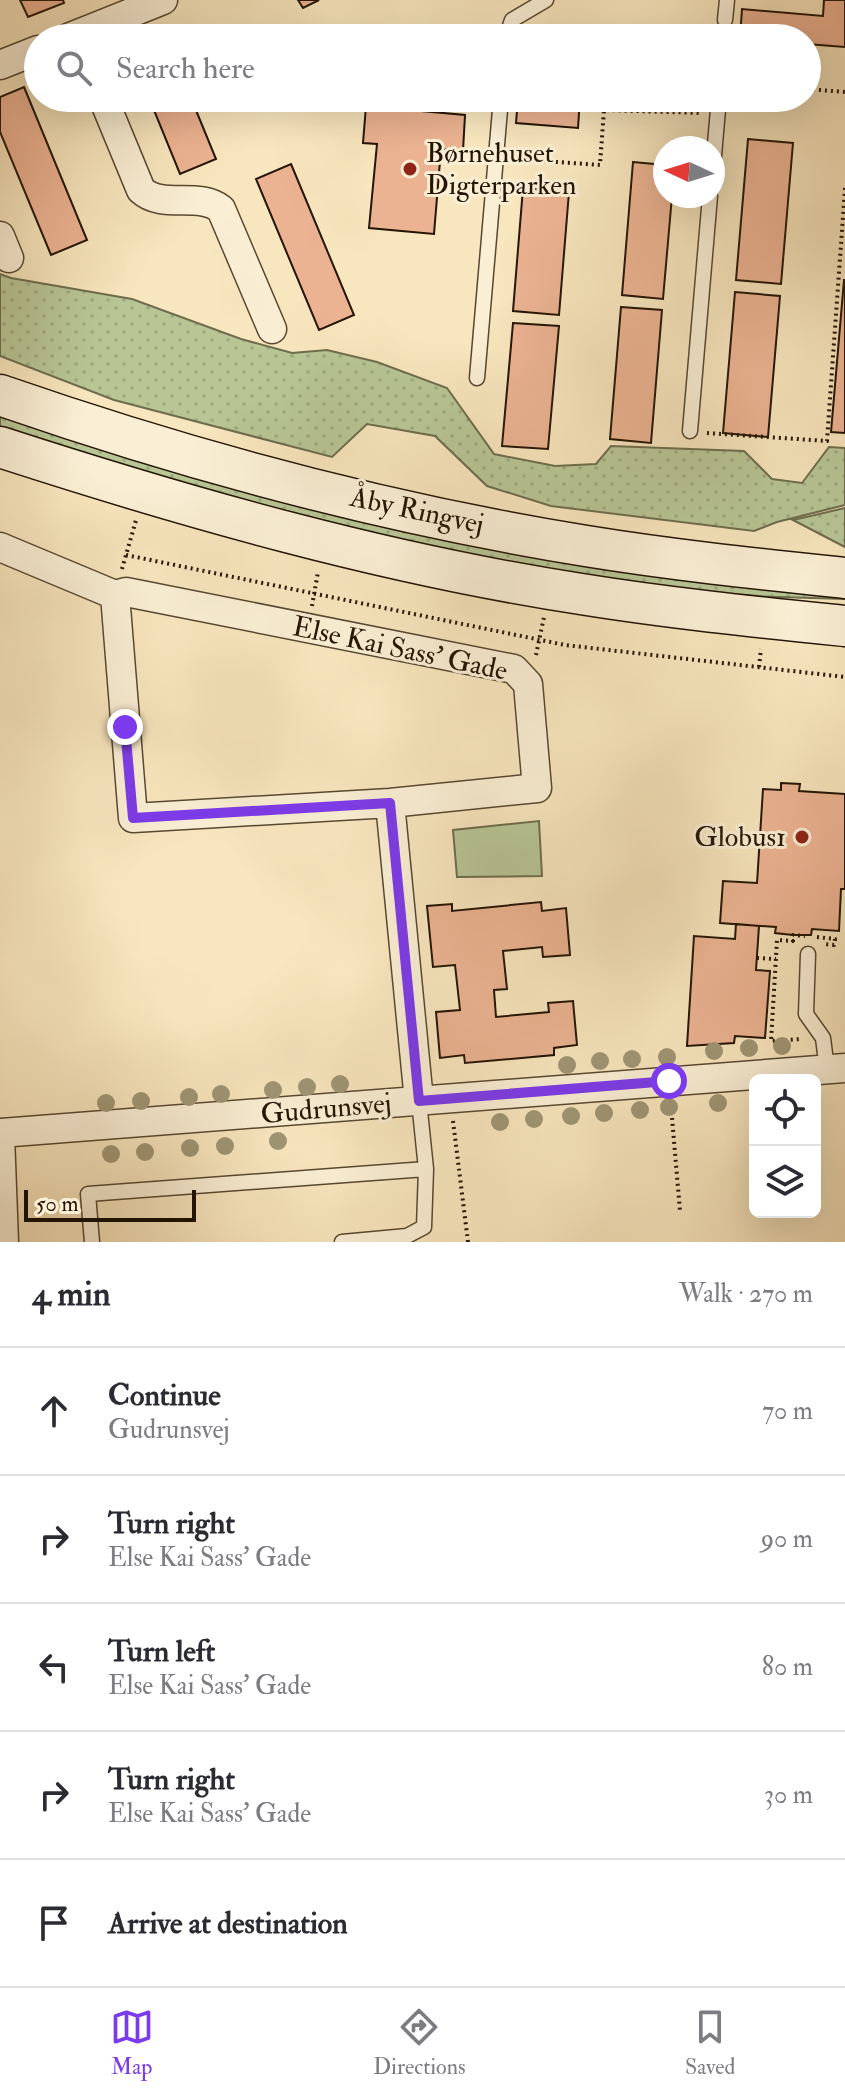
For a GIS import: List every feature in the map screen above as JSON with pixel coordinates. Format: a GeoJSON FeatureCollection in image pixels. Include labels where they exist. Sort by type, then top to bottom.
{"type":"FeatureCollection","features":[{"type":"Feature","properties":{"kind":"main road","name":"Åby Ringvej"},"geometry":{"type":"LineString","coordinates":[[0,395],[229,466],[423,513],[585,546],[845,578]]}},
{"type":"Feature","properties":{"kind":"main road","name":"Åby Ringvej"},"geometry":{"type":"LineString","coordinates":[[0,447],[143,493],[326,540],[549,588],[702,611],[845,626]]}},
{"type":"Feature","properties":{"kind":"street"},"geometry":{"type":"LineString","coordinates":[[96,24],[126,6],[163,0]]}},
{"type":"Feature","properties":{"kind":"street"},"geometry":{"type":"LineString","coordinates":[[2,60],[24,54]]}},
{"type":"Feature","properties":{"kind":"street"},"geometry":{"type":"LineString","coordinates":[[109,112],[141,190],[153,198],[204,201],[221,209],[272,329]]}},
{"type":"Feature","properties":{"kind":"street","name":"Else Kai Sass' Gade"},"geometry":{"type":"LineString","coordinates":[[0,547],[115,595],[126,592],[514,669],[528,684],[537,788],[390,803],[133,818],[115,595]]}},
{"type":"Feature","properties":{"kind":"street"},"geometry":{"type":"LineString","coordinates":[[390,803],[419,1101]]}},
{"type":"Feature","properties":{"kind":"street","name":"Gudrunsvej"},"geometry":{"type":"LineString","coordinates":[[0,1134],[836,1068]]}},
{"type":"Feature","properties":{"kind":"street"},"geometry":{"type":"LineString","coordinates":[[0,1134],[4,1242]]}},
{"type":"Feature","properties":{"kind":"lane"},"geometry":{"type":"LineString","coordinates":[[511,24],[512,20],[546,0]]}},
{"type":"Feature","properties":{"kind":"lane"},"geometry":{"type":"LineString","coordinates":[[725,20],[727,0]]}},
{"type":"Feature","properties":{"kind":"lane"},"geometry":{"type":"LineString","coordinates":[[477,378],[500,112]]}},
{"type":"Feature","properties":{"kind":"lane"},"geometry":{"type":"LineString","coordinates":[[716,136],[718,112]]}},
{"type":"Feature","properties":{"kind":"lane"},"geometry":{"type":"LineString","coordinates":[[690,431],[709,208]]}},
{"type":"Feature","properties":{"kind":"lane"},"geometry":{"type":"LineString","coordinates":[[808,954],[806,1014],[823,1038],[836,1068]]}},
{"type":"Feature","properties":{"kind":"lane"},"geometry":{"type":"LineString","coordinates":[[342,1242],[407,1236],[424,1227],[426,1169],[419,1101]]}},
{"type":"Feature","properties":{"kind":"lane"},"geometry":{"type":"LineString","coordinates":[[92,1242],[88,1194],[426,1169]]}},
{"type":"Feature","properties":{"kind":"path"},"geometry":{"type":"LineString","coordinates":[[821,90],[845,92]]}},
{"type":"Feature","properties":{"kind":"path"},"geometry":{"type":"LineString","coordinates":[[496,158],[600,165],[604,112]]}},
{"type":"Feature","properties":{"kind":"path"},"geometry":{"type":"LineString","coordinates":[[669,112],[701,113]]}},
{"type":"Feature","properties":{"kind":"path"},"geometry":{"type":"LineString","coordinates":[[690,431],[827,441],[845,188]]}},
{"type":"Feature","properties":{"kind":"path"},"geometry":{"type":"LineString","coordinates":[[115,595],[143,493]]}},
{"type":"Feature","properties":{"kind":"path"},"geometry":{"type":"LineString","coordinates":[[309,628],[313,593],[326,540]]}},
{"type":"Feature","properties":{"kind":"path"},"geometry":{"type":"LineString","coordinates":[[126,555],[565,645],[845,677]]}},
{"type":"Feature","properties":{"kind":"path"},"geometry":{"type":"LineString","coordinates":[[528,684],[541,639],[549,588]]}},
{"type":"Feature","properties":{"kind":"path"},"geometry":{"type":"LineString","coordinates":[[757,958],[776,959]]}},
{"type":"Feature","properties":{"kind":"path"},"geometry":{"type":"LineString","coordinates":[[771,1041],[823,1038]]}},
{"type":"Feature","properties":{"kind":"path"},"geometry":{"type":"LineString","coordinates":[[669,1081],[680,1211]]}},
{"type":"Feature","properties":{"kind":"path"},"geometry":{"type":"LineString","coordinates":[[450,1099],[468,1242]]}},
{"type":"Feature","properties":{"kind":"green space"},"geometry":{"type":"Polygon","coordinates":[[[0,274],[132,299],[241,339],[292,353],[327,350],[377,362],[447,388],[494,454],[555,466],[596,464],[611,446],[744,451],[772,479],[802,483],[829,447],[845,448],[845,505],[754,531],[551,506],[487,486],[435,436],[367,424],[332,457],[114,400],[0,356],[0,274]]]}},
{"type":"Feature","properties":{"kind":"green space"},"geometry":{"type":"Polygon","coordinates":[[[0,416],[845,594],[845,599],[675,594],[358,535],[0,432],[0,416]]]}},
{"type":"Feature","properties":{"kind":"green space"},"geometry":{"type":"Polygon","coordinates":[[[845,508],[845,547],[793,520],[845,508]]]}},
{"type":"Feature","properties":{"kind":"green space"},"geometry":{"type":"Polygon","coordinates":[[[539,821],[542,876],[457,877],[453,830],[539,821]]]}},
{"type":"Feature","properties":{"kind":"building"},"geometry":{"type":"Polygon","coordinates":[[[20,0],[63,0],[64,3],[28,17],[20,0]]]}},
{"type":"Feature","properties":{"kind":"building"},"geometry":{"type":"Polygon","coordinates":[[[298,0],[319,0],[303,8],[298,0]]]}},
{"type":"Feature","properties":{"kind":"building"},"geometry":{"type":"Polygon","coordinates":[[[824,0],[845,0],[845,47],[821,45],[821,24],[741,24],[742,9],[823,16],[824,0]]]}},
{"type":"Feature","properties":{"kind":"building"},"geometry":{"type":"Polygon","coordinates":[[[24,87],[24,112],[34,112],[87,240],[51,255],[0,132],[0,97],[24,87]]]}},
{"type":"Feature","properties":{"kind":"building"},"geometry":{"type":"Polygon","coordinates":[[[155,112],[197,112],[216,159],[180,174],[155,112]]]}},
{"type":"Feature","properties":{"kind":"building"},"geometry":{"type":"Polygon","coordinates":[[[366,112],[465,115],[463,151],[441,149],[434,234],[369,228],[377,144],[363,143],[366,112]]]}},
{"type":"Feature","properties":{"kind":"building"},"geometry":{"type":"Polygon","coordinates":[[[517,112],[579,112],[578,128],[516,123],[517,112]]]}},
{"type":"Feature","properties":{"kind":"building"},"geometry":{"type":"Polygon","coordinates":[[[748,139],[793,143],[781,284],[736,280],[748,139]]]}},
{"type":"Feature","properties":{"kind":"building"},"geometry":{"type":"Polygon","coordinates":[[[633,162],[653,164],[653,208],[671,208],[663,299],[622,295],[633,162]]]}},
{"type":"Feature","properties":{"kind":"building"},"geometry":{"type":"Polygon","coordinates":[[[291,164],[354,315],[319,330],[256,179],[291,164]]]}},
{"type":"Feature","properties":{"kind":"building"},"geometry":{"type":"Polygon","coordinates":[[[523,188],[569,192],[559,315],[513,311],[523,188]]]}},
{"type":"Feature","properties":{"kind":"building"},"geometry":{"type":"Polygon","coordinates":[[[845,280],[845,433],[831,432],[845,280]]]}},
{"type":"Feature","properties":{"kind":"building"},"geometry":{"type":"Polygon","coordinates":[[[735,292],[780,296],[768,437],[723,433],[735,292]]]}},
{"type":"Feature","properties":{"kind":"building"},"geometry":{"type":"Polygon","coordinates":[[[621,307],[662,310],[651,443],[610,439],[621,307]]]}},
{"type":"Feature","properties":{"kind":"building"},"geometry":{"type":"Polygon","coordinates":[[[513,323],[559,326],[548,449],[502,446],[513,323]]]}},
{"type":"Feature","properties":{"kind":"building","name":"Globus1"},"geometry":{"type":"Polygon","coordinates":[[[781,783],[800,784],[799,791],[845,794],[845,889],[841,889],[839,931],[812,929],[811,935],[793,935],[775,933],[776,927],[720,923],[723,881],[757,883],[763,789],[781,790],[781,783]]]}},
{"type":"Feature","properties":{"kind":"building"},"geometry":{"type":"Polygon","coordinates":[[[541,902],[542,911],[566,908],[570,955],[543,957],[542,947],[503,951],[507,989],[494,990],[496,1017],[549,1012],[548,1003],[573,1001],[577,1045],[554,1048],[554,1055],[465,1063],[464,1055],[440,1058],[436,1012],[460,1010],[455,965],[433,967],[427,906],[452,904],[452,911],[541,902]]]}},
{"type":"Feature","properties":{"kind":"building"},"geometry":{"type":"Polygon","coordinates":[[[736,924],[759,926],[756,970],[770,971],[765,1038],[735,1036],[734,1043],[687,1046],[694,936],[735,939],[736,924]]]}},
{"type":"Feature","properties":{"kind":"place","name":"Børnehuset Digterparken"},"geometry":{"type":"Point","coordinates":[410,169]}},
{"type":"Feature","properties":{"kind":"place","name":"Globus1"},"geometry":{"type":"Point","coordinates":[802,837]}},
{"type":"Feature","properties":{"kind":"route"},"geometry":{"type":"LineString","coordinates":[[125,727],[133,818],[390,803],[419,1101],[669,1081]]}}]}
